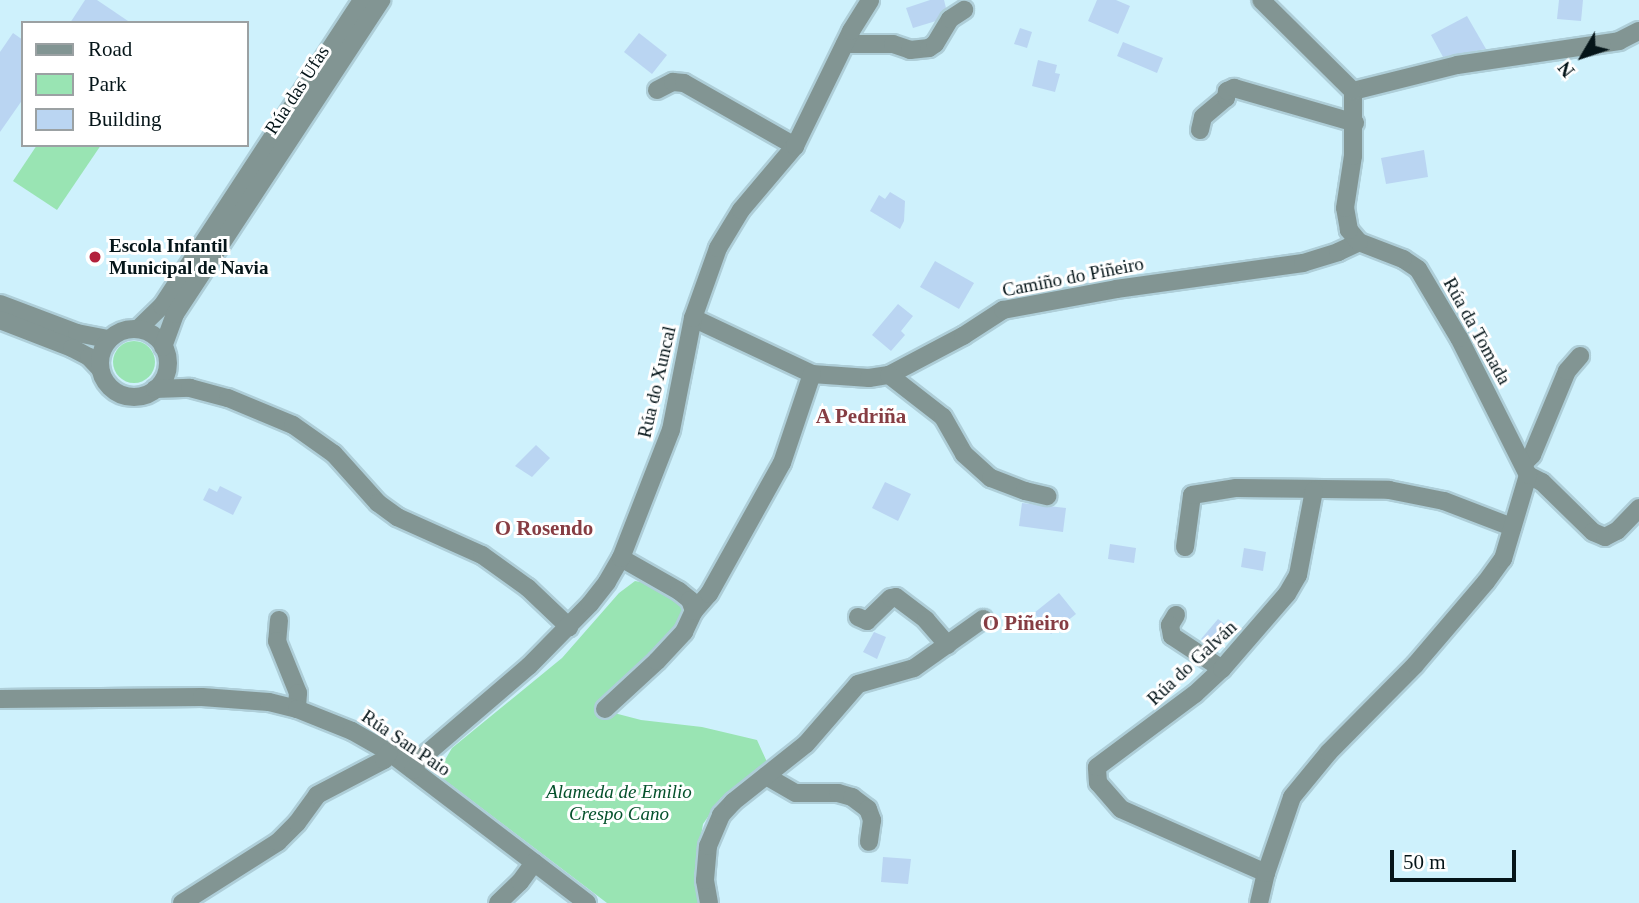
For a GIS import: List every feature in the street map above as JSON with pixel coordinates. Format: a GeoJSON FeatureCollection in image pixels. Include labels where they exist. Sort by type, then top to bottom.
{"type":"FeatureCollection","features":[{"type":"Feature","properties":{"kind":"street","name":"Rúa das Ufas"},"geometry":{"type":"LineString","coordinates":[[138,329],[162,306],[362,0]]}},
{"type":"Feature","properties":{"kind":"street","name":"Rúa das Ufas"},"geometry":{"type":"LineString","coordinates":[[166,355],[175,314],[381,0]]}},
{"type":"Feature","properties":{"kind":"street","name":"Rúa do Xuncal"},"geometry":{"type":"LineString","coordinates":[[413,770],[418,761],[529,666],[569,627],[607,582],[621,558],[671,430],[693,318],[718,248],[741,210],[795,146],[845,44],[870,0]]}},
{"type":"Feature","properties":{"kind":"street"},"geometry":{"type":"LineString","coordinates":[[1261,0],[1353,91],[1354,123],[1345,208],[1349,230],[1359,242]]}},
{"type":"Feature","properties":{"kind":"street"},"geometry":{"type":"LineString","coordinates":[[845,44],[893,44],[910,50],[929,48],[950,19],[964,10]]}},
{"type":"Feature","properties":{"kind":"street"},"geometry":{"type":"LineString","coordinates":[[1353,91],[1457,65],[1619,41],[1639,31]]}},
{"type":"Feature","properties":{"kind":"street"},"geometry":{"type":"LineString","coordinates":[[657,90],[673,82],[684,83],[795,146]]}},
{"type":"Feature","properties":{"kind":"street"},"geometry":{"type":"LineString","coordinates":[[1200,130],[1203,117],[1226,99],[1227,90],[1234,88],[1354,123]]}},
{"type":"Feature","properties":{"kind":"street","name":"Camiño do Piñeiro"},"geometry":{"type":"LineString","coordinates":[[693,318],[812,374],[869,378],[889,375],[963,336],[1003,310],[1116,289],[1303,262],[1338,252],[1359,242]]}},
{"type":"Feature","properties":{"kind":"street","name":"Rúa da Tomada"},"geometry":{"type":"LineString","coordinates":[[1359,242],[1403,259],[1418,269],[1459,338],[1525,469],[1593,532],[1605,537],[1617,531],[1639,508]]}},
{"type":"Feature","properties":{"kind":"street"},"geometry":{"type":"LineString","coordinates":[[0,304],[77,333],[109,339],[127,330],[138,329],[157,338],[190,388]]}},
{"type":"Feature","properties":{"kind":"street"},"geometry":{"type":"LineString","coordinates":[[0,320],[89,357],[112,388],[122,394],[145,395],[155,390],[162,382],[166,355]]}},
{"type":"Feature","properties":{"kind":"street"},"geometry":{"type":"LineString","coordinates":[[100,369],[100,358],[109,339]]}},
{"type":"Feature","properties":{"kind":"street"},"geometry":{"type":"LineString","coordinates":[[1259,903],[1266,873],[1292,797],[1329,752],[1415,665],[1503,559],[1525,469],[1567,371],[1580,356]]}},
{"type":"Feature","properties":{"kind":"street"},"geometry":{"type":"LineString","coordinates":[[605,709],[684,632],[694,611],[709,594],[782,463],[812,374]]}},
{"type":"Feature","properties":{"kind":"street"},"geometry":{"type":"LineString","coordinates":[[889,375],[943,417],[964,454],[992,478],[1047,496]]}},
{"type":"Feature","properties":{"kind":"street"},"geometry":{"type":"LineString","coordinates":[[155,390],[190,388],[228,398],[301,430],[334,454],[378,503],[397,517],[482,555],[528,589],[569,627]]}},
{"type":"Feature","properties":{"kind":"street"},"geometry":{"type":"LineString","coordinates":[[1185,547],[1192,495],[1236,488],[1389,490],[1430,498],[1512,527]]}},
{"type":"Feature","properties":{"kind":"street","name":"Rúa do Galván"},"geometry":{"type":"LineString","coordinates":[[1266,873],[1133,816],[1112,801],[1096,775],[1099,762],[1165,719],[1222,669],[1293,585],[1314,490]]}},
{"type":"Feature","properties":{"kind":"street"},"geometry":{"type":"LineString","coordinates":[[621,558],[679,591],[690,600],[694,611]]}},
{"type":"Feature","properties":{"kind":"street"},"geometry":{"type":"LineString","coordinates":[[858,617],[867,621],[891,597],[896,597],[926,620],[948,645]]}},
{"type":"Feature","properties":{"kind":"street"},"geometry":{"type":"LineString","coordinates":[[1176,615],[1170,625],[1172,636],[1222,669]]}},
{"type":"Feature","properties":{"kind":"street"},"geometry":{"type":"LineString","coordinates":[[709,903],[705,864],[713,828],[733,802],[806,744],[859,684],[914,668],[983,619]]}},
{"type":"Feature","properties":{"kind":"street"},"geometry":{"type":"LineString","coordinates":[[279,620],[277,641],[298,694],[297,709]]}},
{"type":"Feature","properties":{"kind":"street","name":"Rúa San Paio"},"geometry":{"type":"LineString","coordinates":[[0,699],[202,697],[269,702],[297,709],[352,730],[389,752],[534,863],[579,901]]}},
{"type":"Feature","properties":{"kind":"street"},"geometry":{"type":"LineString","coordinates":[[182,903],[278,842],[297,824],[317,794],[384,760],[389,752]]}},
{"type":"Feature","properties":{"kind":"street"},"geometry":{"type":"LineString","coordinates":[[766,776],[796,793],[838,793],[852,797],[868,808],[872,820],[869,842]]}},
{"type":"Feature","properties":{"kind":"street"},"geometry":{"type":"LineString","coordinates":[[498,903],[520,882],[534,863]]}},
{"type":"Feature","properties":{"kind":"green space"},"geometry":{"type":"Polygon","coordinates":[[[36,147],[100,147],[57,210],[13,181],[36,147]]]}},
{"type":"Feature","properties":{"kind":"green space"},"geometry":{"type":"Polygon","coordinates":[[[134,341],[149,347],[155,362],[149,377],[134,383],[119,377],[113,362],[119,347],[134,341]]]}},
{"type":"Feature","properties":{"kind":"green space","name":"Alameda de Emilio Crespo Cano"},"geometry":{"type":"Polygon","coordinates":[[[635,581],[651,584],[669,595],[682,605],[685,616],[679,627],[602,703],[618,714],[641,720],[702,727],[757,740],[767,762],[721,798],[703,824],[694,877],[701,903],[607,903],[442,778],[438,772],[452,748],[562,658],[619,593],[635,581]]]}},
{"type":"Feature","properties":{"kind":"building"},"geometry":{"type":"Polygon","coordinates":[[[85,0],[97,0],[128,21],[71,21],[85,0]]]}},
{"type":"Feature","properties":{"kind":"building"},"geometry":{"type":"Polygon","coordinates":[[[930,0],[944,0],[946,8],[936,21],[913,28],[906,8],[930,0]]]}},
{"type":"Feature","properties":{"kind":"building"},"geometry":{"type":"Polygon","coordinates":[[[1097,0],[1116,0],[1130,6],[1118,34],[1088,21],[1097,0]]]}},
{"type":"Feature","properties":{"kind":"building"},"geometry":{"type":"Polygon","coordinates":[[[1559,0],[1583,0],[1581,21],[1557,19],[1559,0]]]}},
{"type":"Feature","properties":{"kind":"building"},"geometry":{"type":"Polygon","coordinates":[[[1467,16],[1486,49],[1443,57],[1431,35],[1467,16]]]}},
{"type":"Feature","properties":{"kind":"building"},"geometry":{"type":"Polygon","coordinates":[[[1020,28],[1032,32],[1027,48],[1014,44],[1020,28]]]}},
{"type":"Feature","properties":{"kind":"building"},"geometry":{"type":"Polygon","coordinates":[[[13,33],[21,39],[21,102],[0,132],[0,52],[13,33]]]}},
{"type":"Feature","properties":{"kind":"building"},"geometry":{"type":"Polygon","coordinates":[[[639,33],[667,55],[652,74],[624,52],[639,33]]]}},
{"type":"Feature","properties":{"kind":"building"},"geometry":{"type":"Polygon","coordinates":[[[1123,42],[1163,58],[1157,73],[1117,56],[1123,42]]]}},
{"type":"Feature","properties":{"kind":"building"},"geometry":{"type":"Polygon","coordinates":[[[1038,60],[1057,65],[1055,73],[1060,74],[1055,92],[1032,86],[1038,60]]]}},
{"type":"Feature","properties":{"kind":"building"},"geometry":{"type":"Polygon","coordinates":[[[1424,150],[1428,177],[1386,184],[1381,158],[1424,150]]]}},
{"type":"Feature","properties":{"kind":"building"},"geometry":{"type":"Polygon","coordinates":[[[890,192],[905,201],[904,221],[900,229],[870,211],[879,195],[885,199],[890,192]]]}},
{"type":"Feature","properties":{"kind":"building"},"geometry":{"type":"Polygon","coordinates":[[[935,261],[974,283],[959,309],[920,287],[935,261]]]}},
{"type":"Feature","properties":{"kind":"building"},"geometry":{"type":"Polygon","coordinates":[[[898,304],[913,316],[901,331],[905,335],[891,351],[872,335],[898,304]]]}},
{"type":"Feature","properties":{"kind":"building"},"geometry":{"type":"Polygon","coordinates":[[[536,445],[550,458],[532,477],[515,466],[536,445]]]}},
{"type":"Feature","properties":{"kind":"building"},"geometry":{"type":"Polygon","coordinates":[[[885,482],[911,494],[898,521],[872,508],[885,482]]]}},
{"type":"Feature","properties":{"kind":"building"},"geometry":{"type":"Polygon","coordinates":[[[220,486],[242,497],[233,515],[203,500],[209,488],[217,492],[220,486]]]}},
{"type":"Feature","properties":{"kind":"building"},"geometry":{"type":"Polygon","coordinates":[[[1022,503],[1066,508],[1063,532],[1019,526],[1022,503]]]}},
{"type":"Feature","properties":{"kind":"building"},"geometry":{"type":"Polygon","coordinates":[[[1110,544],[1136,548],[1134,563],[1108,559],[1110,544]]]}},
{"type":"Feature","properties":{"kind":"building"},"geometry":{"type":"Polygon","coordinates":[[[1244,548],[1266,552],[1263,571],[1241,567],[1244,548]]]}},
{"type":"Feature","properties":{"kind":"building"},"geometry":{"type":"Polygon","coordinates":[[[1059,593],[1076,614],[1051,634],[1034,613],[1059,593]]]}},
{"type":"Feature","properties":{"kind":"building"},"geometry":{"type":"Polygon","coordinates":[[[1218,619],[1234,631],[1217,652],[1201,639],[1218,619]]]}},
{"type":"Feature","properties":{"kind":"building"},"geometry":{"type":"Polygon","coordinates":[[[874,632],[886,637],[877,659],[863,652],[874,632]]]}},
{"type":"Feature","properties":{"kind":"building"},"geometry":{"type":"Polygon","coordinates":[[[883,857],[911,859],[908,884],[881,882],[883,857]]]}},
{"type":"Feature","properties":{"kind":"place","name":"Escola Infantil Municipal de Navia"},"geometry":{"type":"Point","coordinates":[95,257]}},
{"type":"Feature","properties":{"kind":"district","name":"A Pedriña"},"geometry":{"type":"Point","coordinates":[861,416]}},
{"type":"Feature","properties":{"kind":"district","name":"O Rosendo"},"geometry":{"type":"Point","coordinates":[544,528]}},
{"type":"Feature","properties":{"kind":"district","name":"O Piñeiro"},"geometry":{"type":"Point","coordinates":[1026,623]}}]}
